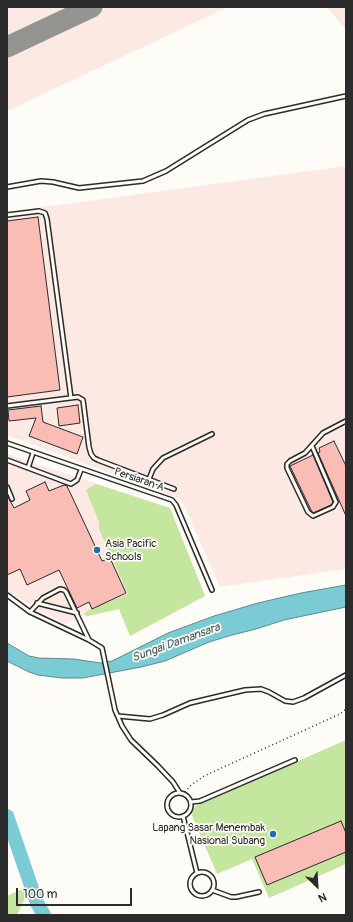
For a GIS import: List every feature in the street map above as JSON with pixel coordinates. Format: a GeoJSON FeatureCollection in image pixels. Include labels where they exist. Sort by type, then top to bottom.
{"type":"FeatureCollection","features":[{"type":"Feature","properties":{"kind":"lane"},"geometry":{"type":"LineString","coordinates":[[7,187],[41,181],[79,188],[143,181],[166,171],[248,120],[264,114],[346,96]]}},
{"type":"Feature","properties":{"kind":"lane"},"geometry":{"type":"LineString","coordinates":[[7,215],[39,211],[45,213],[71,398]]}},
{"type":"Feature","properties":{"kind":"lane"},"geometry":{"type":"LineString","coordinates":[[7,406],[78,397],[83,400],[91,454],[94,458],[174,489]]}},
{"type":"Feature","properties":{"kind":"lane"},"geometry":{"type":"LineString","coordinates":[[312,446],[336,502],[333,507],[313,516],[308,512],[287,466],[288,462],[305,453],[323,433],[346,422]]}},
{"type":"Feature","properties":{"kind":"lane"},"geometry":{"type":"LineString","coordinates":[[149,479],[153,469],[163,458],[212,434]]}},
{"type":"Feature","properties":{"kind":"lane","name":"Persiaran A"},"geometry":{"type":"LineString","coordinates":[[7,443],[81,470],[172,500],[176,505],[212,590]]}},
{"type":"Feature","properties":{"kind":"lane"},"geometry":{"type":"LineString","coordinates":[[28,468],[33,453]]}},
{"type":"Feature","properties":{"kind":"lane"},"geometry":{"type":"LineString","coordinates":[[7,460],[71,484],[77,480],[81,470]]}},
{"type":"Feature","properties":{"kind":"lane"},"geometry":{"type":"LineString","coordinates":[[7,487],[12,499]]}},
{"type":"Feature","properties":{"kind":"lane"},"geometry":{"type":"LineString","coordinates":[[30,612],[43,598],[60,589],[64,590],[77,613],[89,640]]}},
{"type":"Feature","properties":{"kind":"lane"},"geometry":{"type":"LineString","coordinates":[[7,595],[30,612],[89,640],[102,648],[109,683],[122,726],[131,740],[173,782],[180,793]]}},
{"type":"Feature","properties":{"kind":"lane"},"geometry":{"type":"LineString","coordinates":[[37,603],[77,613]]}},
{"type":"Feature","properties":{"kind":"lane"},"geometry":{"type":"LineString","coordinates":[[118,716],[150,719],[190,703],[245,690],[261,689],[285,701],[293,702],[304,698],[346,675]]}},
{"type":"Feature","properties":{"kind":"lane"},"geometry":{"type":"LineString","coordinates":[[190,802],[200,801],[294,760]]}},
{"type":"Feature","properties":{"kind":"lane"},"geometry":{"type":"LineString","coordinates":[[180,793],[184,794],[189,799],[189,810],[183,816],[172,814],[168,807],[171,796],[180,793]]}},
{"type":"Feature","properties":{"kind":"lane"},"geometry":{"type":"LineString","coordinates":[[183,816],[197,873]]}},
{"type":"Feature","properties":{"kind":"lane"},"geometry":{"type":"LineString","coordinates":[[202,872],[211,876],[213,880],[212,890],[204,895],[195,893],[190,885],[193,876],[202,872]]}},
{"type":"Feature","properties":{"kind":"lane"},"geometry":{"type":"LineString","coordinates":[[212,890],[231,897],[259,892]]}},
{"type":"Feature","properties":{"kind":"path"},"geometry":{"type":"LineString","coordinates":[[184,794],[191,785],[204,776],[346,711]]}},
{"type":"Feature","properties":{"kind":"shaded area"},"geometry":{"type":"Polygon","coordinates":[[[7,7],[228,7],[7,111],[7,7]]]}},
{"type":"Feature","properties":{"kind":"shaded area"},"geometry":{"type":"Polygon","coordinates":[[[327,7],[346,7],[346,30],[328,8],[327,7]]]}},
{"type":"Feature","properties":{"kind":"shaded area"},"geometry":{"type":"Polygon","coordinates":[[[346,166],[346,569],[220,587],[184,505],[178,498],[7,435],[7,212],[346,166]]]}},
{"type":"Feature","properties":{"kind":"shaded area","name":"Asia Pacific Schools"},"geometry":{"type":"Polygon","coordinates":[[[7,454],[170,508],[205,596],[130,636],[119,609],[88,616],[84,615],[64,624],[7,591],[7,454]]]}},
{"type":"Feature","properties":{"kind":"green space"},"geometry":{"type":"Polygon","coordinates":[[[96,484],[170,508],[205,596],[130,636],[119,609],[88,616],[84,615],[89,610],[128,594],[99,529],[99,522],[86,490],[96,484]]]}},
{"type":"Feature","properties":{"kind":"green space","name":"Lapang Sasar Menembak Nasional Subang"},"geometry":{"type":"Polygon","coordinates":[[[346,740],[346,864],[269,898],[252,859],[217,874],[189,809],[346,740]]]}},
{"type":"Feature","properties":{"kind":"green space"},"geometry":{"type":"Polygon","coordinates":[[[31,885],[17,915],[7,915],[7,896],[31,885]]]}},
{"type":"Feature","properties":{"kind":"water","name":"Sungai Damansara"},"geometry":{"type":"Polygon","coordinates":[[[346,585],[346,607],[284,620],[232,635],[209,642],[165,661],[141,667],[83,678],[62,678],[38,675],[7,661],[7,643],[29,656],[39,658],[74,659],[100,663],[112,661],[168,633],[214,616],[258,603],[346,585]]]}},
{"type":"Feature","properties":{"kind":"building"},"geometry":{"type":"Polygon","coordinates":[[[38,217],[60,390],[7,397],[7,221],[38,217]]]}},
{"type":"Feature","properties":{"kind":"building"},"geometry":{"type":"Polygon","coordinates":[[[78,405],[80,423],[59,426],[57,408],[78,405]]]}},
{"type":"Feature","properties":{"kind":"building"},"geometry":{"type":"Polygon","coordinates":[[[41,406],[43,422],[83,437],[77,454],[29,436],[36,418],[9,421],[8,410],[41,406]]]}},
{"type":"Feature","properties":{"kind":"building"},"geometry":{"type":"Polygon","coordinates":[[[334,441],[346,466],[346,516],[318,453],[320,452],[319,448],[334,441]]]}},
{"type":"Feature","properties":{"kind":"building"},"geometry":{"type":"Polygon","coordinates":[[[313,455],[333,502],[331,505],[313,513],[290,466],[313,455]]]}},
{"type":"Feature","properties":{"kind":"building"},"geometry":{"type":"Polygon","coordinates":[[[45,482],[49,491],[64,485],[67,486],[102,561],[110,558],[126,593],[92,609],[89,602],[77,608],[59,570],[27,585],[20,569],[7,575],[7,495],[14,508],[30,500],[26,491],[45,482]]]}},
{"type":"Feature","properties":{"kind":"building"},"geometry":{"type":"Polygon","coordinates":[[[341,821],[346,833],[346,852],[267,885],[255,857],[341,821]]]}},
{"type":"Feature","properties":{"kind":"waterway"},"geometry":{"type":"LineString","coordinates":[[7,816],[37,903],[44,915]]}},
{"type":"Feature","properties":{"kind":"taxiway"},"geometry":{"type":"LineString","coordinates":[[7,47],[92,7]]}},
{"type":"Feature","properties":{"kind":"place","name":"Asia Pacific Schools"},"geometry":{"type":"Point","coordinates":[97,550]}},
{"type":"Feature","properties":{"kind":"place","name":"Lapang Sasar Menembak Nasional Subang"},"geometry":{"type":"Point","coordinates":[273,834]}}]}
